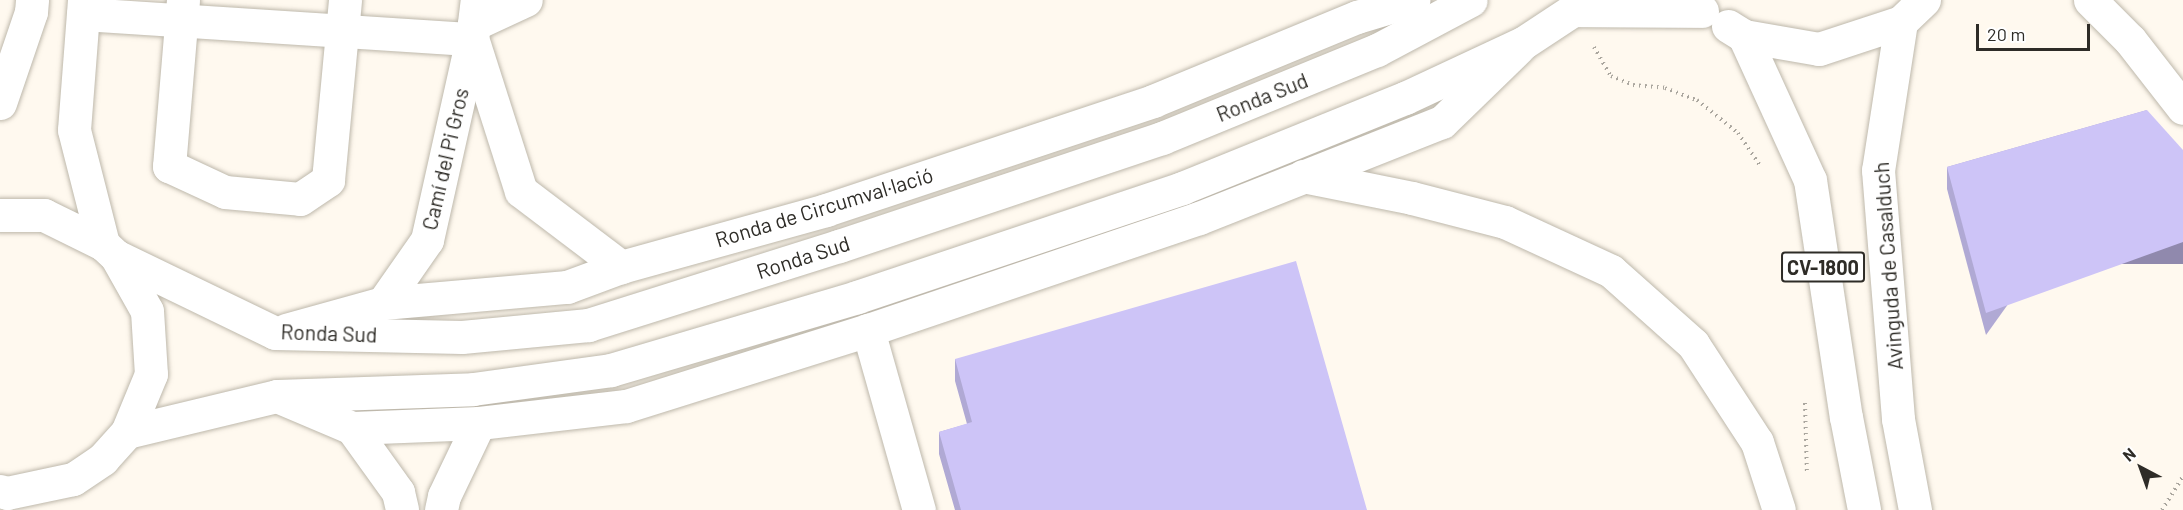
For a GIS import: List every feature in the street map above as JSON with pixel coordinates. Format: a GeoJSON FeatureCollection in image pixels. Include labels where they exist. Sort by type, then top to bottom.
{"type":"FeatureCollection","features":[{"type":"Feature","properties":{"kind":"main road"},"geometry":{"type":"LineString","coordinates":[[0,103],[31,12],[32,0]]}},
{"type":"Feature","properties":{"kind":"main road"},"geometry":{"type":"LineString","coordinates":[[0,491],[8,493],[73,479],[103,459],[127,432],[151,374],[147,311],[109,250],[74,130],[83,7],[474,21],[526,0]]}},
{"type":"Feature","properties":{"kind":"main road","name":"Ronda de Circumval·lació"},"geometry":{"type":"LineString","coordinates":[[276,333],[383,303],[567,287],[621,267],[826,210],[1154,101],[1365,8],[1413,0]]}},
{"type":"Feature","properties":{"kind":"main road","name":"Ronda Sud"},"geometry":{"type":"LineString","coordinates":[[0,215],[44,214],[109,250],[276,333],[462,337],[588,325],[838,246],[1162,138],[1377,50],[1471,0]]}},
{"type":"Feature","properties":{"kind":"main road"},"geometry":{"type":"LineString","coordinates":[[2090,0],[2130,40],[2183,108]]}},
{"type":"Feature","properties":{"kind":"main road"},"geometry":{"type":"LineString","coordinates":[[127,432],[277,396],[473,389],[611,370],[857,297],[1182,188],[1405,98],[1523,43],[1573,10],[1698,5],[1744,36],[1819,49],[1912,11]]}},
{"type":"Feature","properties":{"kind":"main road"},"geometry":{"type":"LineString","coordinates":[[182,10],[169,166],[225,192],[300,199],[328,180],[344,15]]}},
{"type":"Feature","properties":{"kind":"main road","name":"Avinguda de Casalduch"},"geometry":{"type":"LineString","coordinates":[[1912,11],[1878,170],[1898,419],[1915,510]]}},
{"type":"Feature","properties":{"kind":"main road","name":"Camí del Pi Gros"},"geometry":{"type":"LineString","coordinates":[[474,21],[521,191],[621,267]]}},
{"type":"Feature","properties":{"kind":"main road","name":"Camí del Pi Gros"},"geometry":{"type":"LineString","coordinates":[[383,303],[427,240],[474,21]]}},
{"type":"Feature","properties":{"kind":"main road","name":"CV-1800"},"geometry":{"type":"LineString","coordinates":[[1744,36],[1809,180],[1846,417],[1864,510]]}},
{"type":"Feature","properties":{"kind":"main road"},"geometry":{"type":"LineString","coordinates":[[277,396],[352,429],[479,423],[626,406],[868,330],[1199,218],[1442,122],[1523,43]]}},
{"type":"Feature","properties":{"kind":"main road"},"geometry":{"type":"LineString","coordinates":[[1303,176],[1412,198],[1505,222],[1611,271],[1693,344],[1757,442],[1779,510]]}},
{"type":"Feature","properties":{"kind":"main road"},"geometry":{"type":"LineString","coordinates":[[868,330],[919,510]]}},
{"type":"Feature","properties":{"kind":"main road"},"geometry":{"type":"LineString","coordinates":[[1846,417],[1857,510]]}},
{"type":"Feature","properties":{"kind":"main road"},"geometry":{"type":"LineString","coordinates":[[441,510],[444,496],[479,423]]}},
{"type":"Feature","properties":{"kind":"main road"},"geometry":{"type":"LineString","coordinates":[[352,429],[398,492],[402,510]]}},
{"type":"Feature","properties":{"kind":"main road"},"geometry":{"type":"LineString","coordinates":[[57,510],[73,479]]}},
{"type":"Feature","properties":{"kind":"path"},"geometry":{"type":"LineString","coordinates":[[1573,10],[1611,76],[1633,85],[1665,88],[1697,100],[1738,134],[1763,170]]}},
{"type":"Feature","properties":{"kind":"path"},"geometry":{"type":"LineString","coordinates":[[1804,399],[1808,477]]}},
{"type":"Feature","properties":{"kind":"path"},"geometry":{"type":"LineString","coordinates":[[2162,510],[2183,477]]}},
{"type":"Feature","properties":{"kind":"building"},"geometry":{"type":"Polygon","coordinates":[[[2147,110],[2183,150],[2183,242],[1986,313],[1947,167],[2147,110]]]}},
{"type":"Feature","properties":{"kind":"building"},"geometry":{"type":"Polygon","coordinates":[[[1296,261],[1367,510],[961,510],[939,432],[972,422],[955,359],[1296,261]]]}}]}
